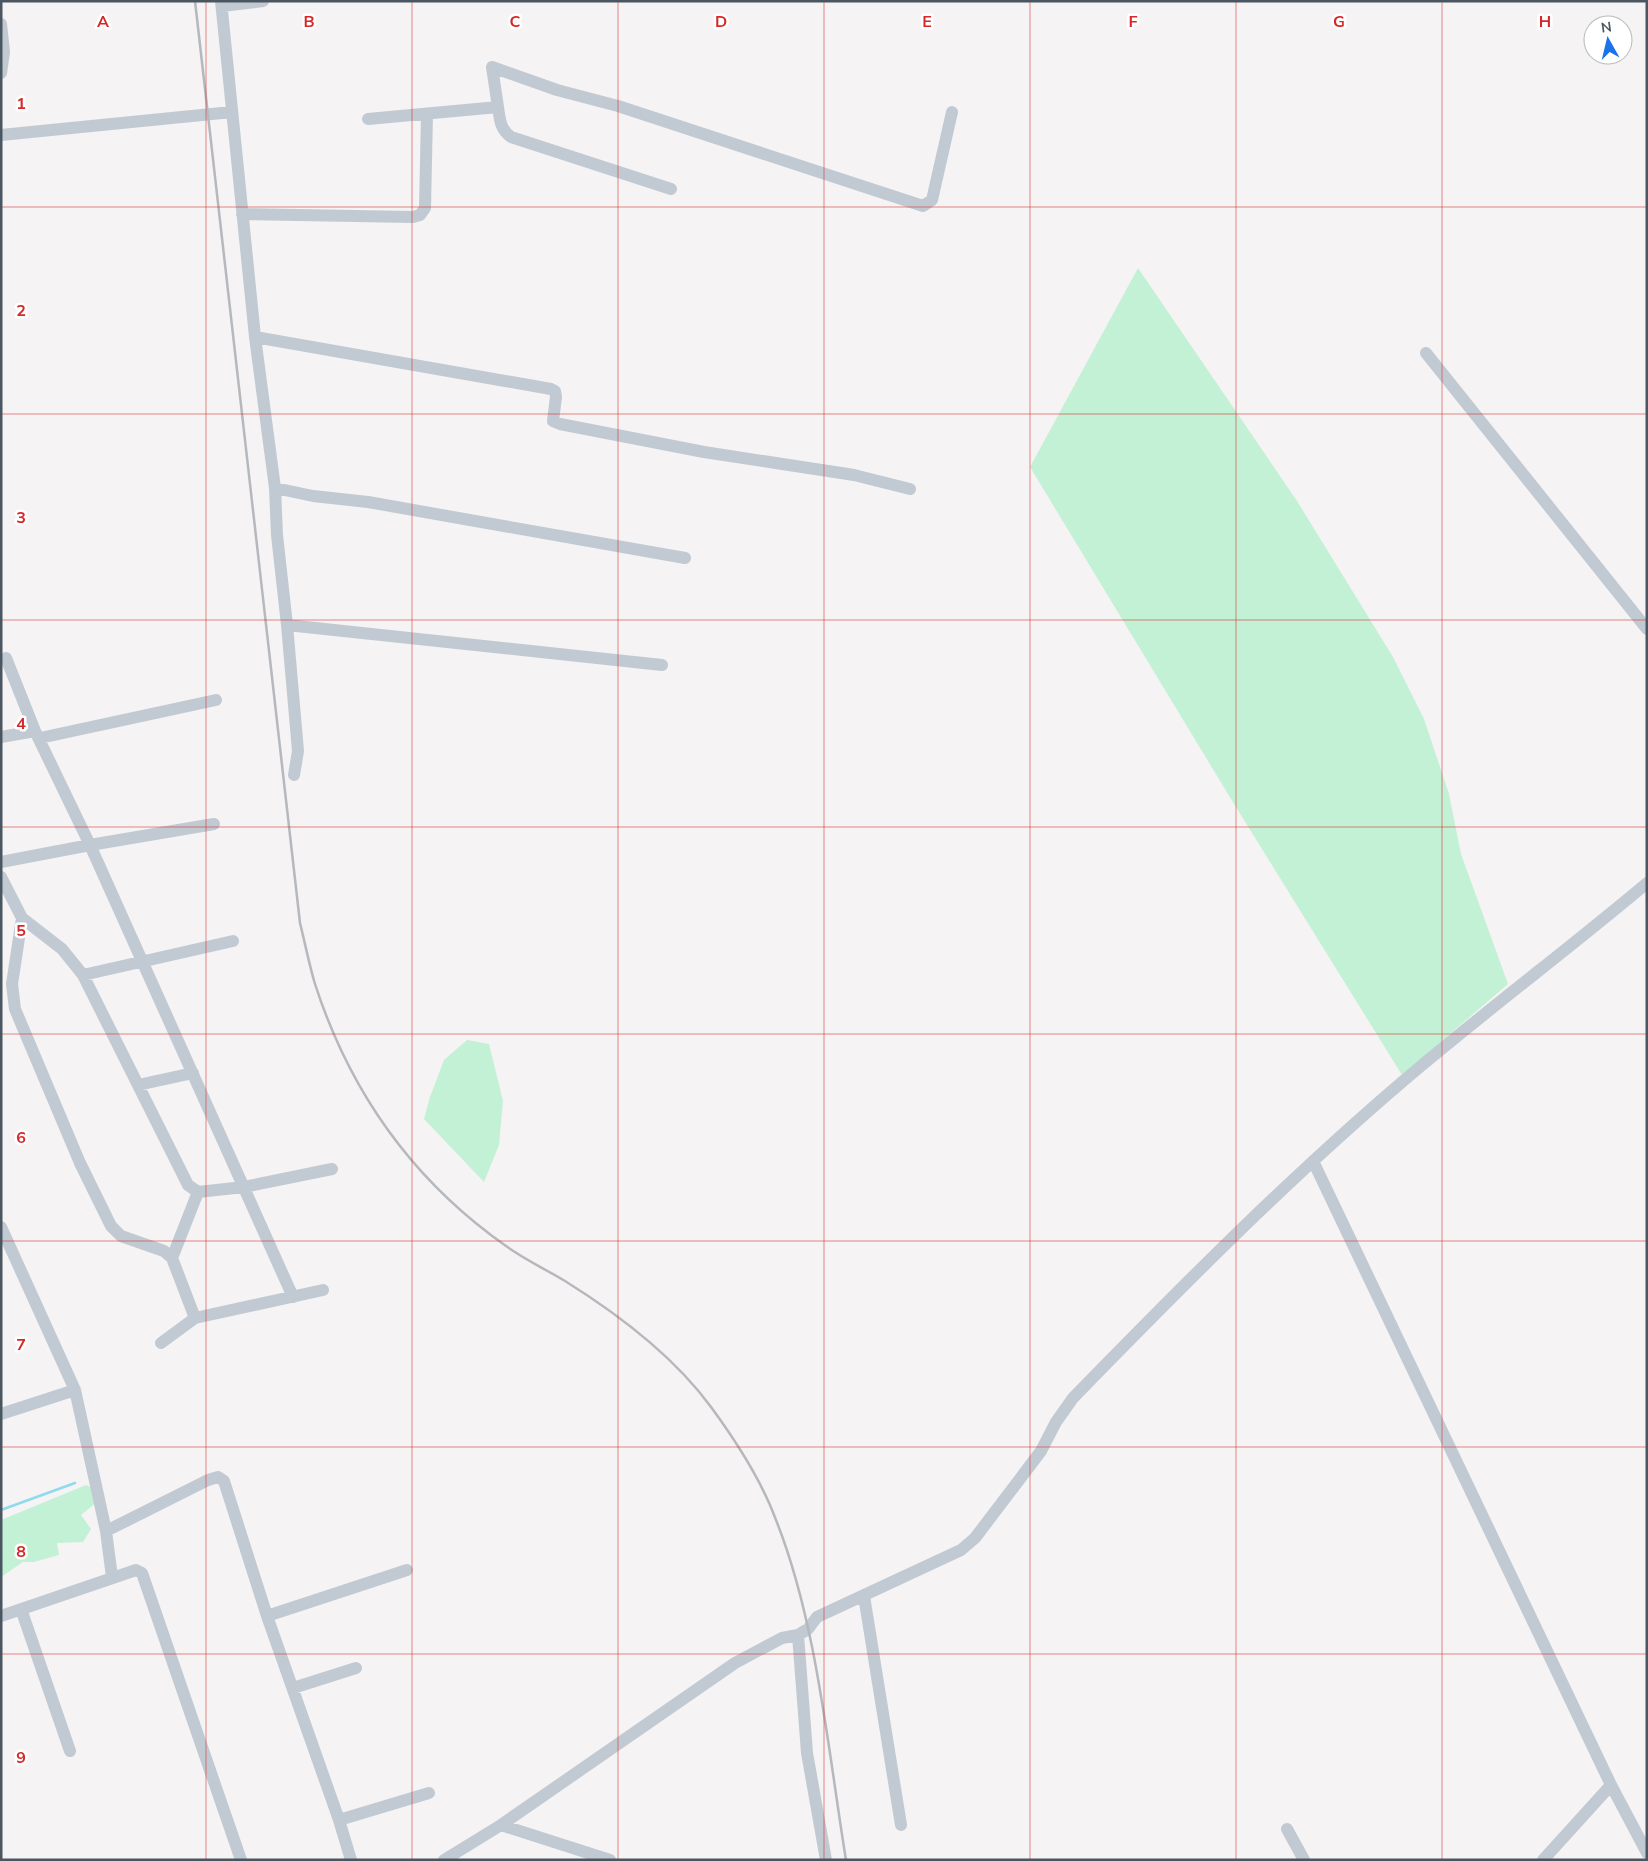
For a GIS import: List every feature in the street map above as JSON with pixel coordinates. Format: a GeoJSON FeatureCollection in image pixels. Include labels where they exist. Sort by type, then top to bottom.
{"type":"FeatureCollection","features":[{"type":"Feature","properties":{"kind":"street"},"geometry":{"type":"LineString","coordinates":[[263,1],[222,4],[255,338],[275,488],[277,535],[288,625],[298,751],[294,775]]}},
{"type":"Feature","properties":{"kind":"street"},"geometry":{"type":"LineString","coordinates":[[1,24],[4,52],[1,74]]}},
{"type":"Feature","properties":{"kind":"street"},"geometry":{"type":"LineString","coordinates":[[671,189],[512,137],[504,132],[501,126],[492,67],[557,90],[618,106],[924,206],[932,200],[952,112]]}},
{"type":"Feature","properties":{"kind":"street"},"geometry":{"type":"LineString","coordinates":[[368,119],[498,107]]}},
{"type":"Feature","properties":{"kind":"street"},"geometry":{"type":"LineString","coordinates":[[1,135],[232,112]]}},
{"type":"Feature","properties":{"kind":"street"},"geometry":{"type":"LineString","coordinates":[[242,214],[413,217],[420,215],[425,208],[427,114]]}},
{"type":"Feature","properties":{"kind":"street"},"geometry":{"type":"LineString","coordinates":[[255,338],[551,389],[555,391],[556,397],[553,421],[560,424],[704,452],[854,475],[910,489]]}},
{"type":"Feature","properties":{"kind":"street"},"geometry":{"type":"LineString","coordinates":[[1426,353],[1647,629]]}},
{"type":"Feature","properties":{"kind":"street"},"geometry":{"type":"LineString","coordinates":[[275,488],[313,496],[368,502],[584,542],[685,558]]}},
{"type":"Feature","properties":{"kind":"street"},"geometry":{"type":"LineString","coordinates":[[288,625],[662,665]]}},
{"type":"Feature","properties":{"kind":"street"},"geometry":{"type":"LineString","coordinates":[[6,658],[37,734],[90,845],[293,1297]]}},
{"type":"Feature","properties":{"kind":"street"},"geometry":{"type":"LineString","coordinates":[[1,737],[37,734],[216,700]]}},
{"type":"Feature","properties":{"kind":"street"},"geometry":{"type":"LineString","coordinates":[[1,862],[214,824]]}},
{"type":"Feature","properties":{"kind":"street"},"geometry":{"type":"LineString","coordinates":[[1,877],[22,918],[62,949],[84,975],[184,1181],[198,1192],[244,1187],[332,1169]]}},
{"type":"Feature","properties":{"kind":"street"},"geometry":{"type":"LineString","coordinates":[[444,1860],[501,1825],[735,1663],[782,1638],[798,1636],[808,1630],[817,1617],[961,1550],[976,1538],[1041,1451],[1056,1422],[1073,1398],[1313,1161],[1421,1066],[1566,951],[1647,883]]}},
{"type":"Feature","properties":{"kind":"street"},"geometry":{"type":"LineString","coordinates":[[22,918],[12,984],[15,1009],[80,1163],[110,1226],[121,1236],[164,1252],[172,1258],[195,1318]]}},
{"type":"Feature","properties":{"kind":"street"},"geometry":{"type":"LineString","coordinates":[[84,975],[233,941]]}},
{"type":"Feature","properties":{"kind":"street"},"geometry":{"type":"LineString","coordinates":[[138,1085],[193,1073]]}},
{"type":"Feature","properties":{"kind":"street"},"geometry":{"type":"LineString","coordinates":[[1313,1161],[1612,1785],[1647,1853]]}},
{"type":"Feature","properties":{"kind":"street"},"geometry":{"type":"LineString","coordinates":[[172,1258],[198,1192]]}},
{"type":"Feature","properties":{"kind":"street"},"geometry":{"type":"LineString","coordinates":[[1,1227],[75,1390],[106,1531],[112,1576]]}},
{"type":"Feature","properties":{"kind":"street"},"geometry":{"type":"LineString","coordinates":[[161,1343],[195,1318],[323,1290]]}},
{"type":"Feature","properties":{"kind":"street"},"geometry":{"type":"LineString","coordinates":[[1,1414],[75,1390]]}},
{"type":"Feature","properties":{"kind":"street"},"geometry":{"type":"LineString","coordinates":[[106,1531],[208,1480],[218,1477],[227,1486],[267,1616],[339,1820],[351,1860]]}},
{"type":"Feature","properties":{"kind":"street"},"geometry":{"type":"LineString","coordinates":[[1,1616],[112,1576],[136,1570],[142,1573],[241,1860]]}},
{"type":"Feature","properties":{"kind":"street"},"geometry":{"type":"LineString","coordinates":[[267,1616],[407,1570]]}},
{"type":"Feature","properties":{"kind":"street"},"geometry":{"type":"LineString","coordinates":[[864,1596],[901,1825]]}},
{"type":"Feature","properties":{"kind":"street"},"geometry":{"type":"LineString","coordinates":[[21,1609],[70,1751]]}},
{"type":"Feature","properties":{"kind":"street"},"geometry":{"type":"LineString","coordinates":[[798,1636],[807,1752],[826,1860]]}},
{"type":"Feature","properties":{"kind":"street"},"geometry":{"type":"LineString","coordinates":[[293,1688],[356,1668]]}},
{"type":"Feature","properties":{"kind":"street"},"geometry":{"type":"LineString","coordinates":[[1543,1860],[1612,1785]]}},
{"type":"Feature","properties":{"kind":"street"},"geometry":{"type":"LineString","coordinates":[[339,1820],[429,1793]]}},
{"type":"Feature","properties":{"kind":"street"},"geometry":{"type":"LineString","coordinates":[[501,1825],[610,1860]]}},
{"type":"Feature","properties":{"kind":"street"},"geometry":{"type":"LineString","coordinates":[[1287,1829],[1304,1860]]}},
{"type":"Feature","properties":{"kind":"green space"},"geometry":{"type":"Polygon","coordinates":[[[1138,268],[1297,501],[1393,657],[1424,719],[1449,794],[1461,854],[1508,984],[1402,1075],[1231,799],[1030,467],[1138,268]]]}},
{"type":"Feature","properties":{"kind":"green space"},"geometry":{"type":"Polygon","coordinates":[[[467,1040],[489,1044],[503,1101],[499,1145],[484,1182],[424,1119],[444,1060],[467,1040]]]}},
{"type":"Feature","properties":{"kind":"green space"},"geometry":{"type":"Polygon","coordinates":[[[86,1485],[92,1488],[97,1502],[81,1515],[91,1529],[83,1542],[57,1543],[59,1555],[34,1562],[23,1562],[1,1577],[1,1520],[86,1485]]]}},
{"type":"Feature","properties":{"kind":"waterway"},"geometry":{"type":"LineString","coordinates":[[1,1510],[75,1483]]}},
{"type":"Feature","properties":{"kind":"railway"},"geometry":{"type":"LineString","coordinates":[[195,1],[300,923],[315,984],[329,1024],[346,1061],[388,1131],[413,1163],[441,1192],[472,1220],[513,1251],[605,1307],[644,1337],[680,1370],[730,1433],[770,1505],[790,1560],[802,1601],[820,1687],[846,1860]]}}]}
